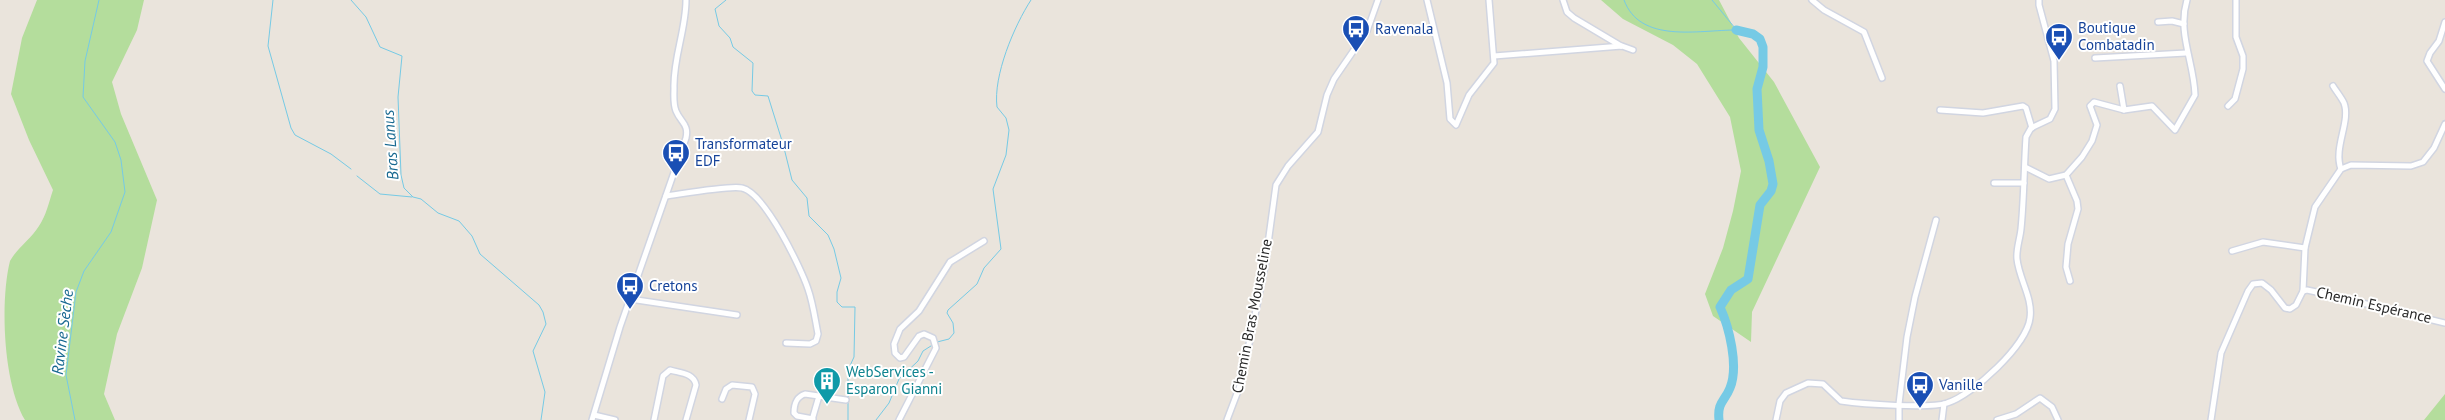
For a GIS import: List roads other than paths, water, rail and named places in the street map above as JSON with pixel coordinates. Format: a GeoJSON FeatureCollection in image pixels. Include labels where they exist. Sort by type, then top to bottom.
{"type":"FeatureCollection","features":[{"type":"Feature","properties":{"kind":"street"},"geometry":{"type":"LineString","coordinates":[[615,420],[593,417],[630,299],[688,131],[676,110],[674,88],[674,66],[685,20],[686,0]]}},
{"type":"Feature","properties":{"kind":"street","name":"Chemin Bras Mousseline"},"geometry":{"type":"LineString","coordinates":[[1227,420],[1241,383],[1265,266],[1276,185],[1284,171],[1318,132],[1327,95],[1343,65],[1367,31],[1378,0]]}},
{"type":"Feature","properties":{"kind":"street"},"geometry":{"type":"LineString","coordinates":[[1427,0],[1447,83],[1450,119],[1456,125],[1469,95],[1480,78],[1492,66],[1494,56],[1488,0]]}},
{"type":"Feature","properties":{"kind":"street"},"geometry":{"type":"LineString","coordinates":[[1563,0],[1567,12],[1574,18],[1622,46],[1633,50]]}},
{"type":"Feature","properties":{"kind":"street"},"geometry":{"type":"LineString","coordinates":[[1812,0],[1824,10],[1864,32],[1882,78]]}},
{"type":"Feature","properties":{"kind":"street"},"geometry":{"type":"LineString","coordinates":[[1776,420],[1780,401],[1786,393],[1808,382],[1823,384],[1841,402],[1944,404],[1958,398],[2000,365],[2011,354],[2026,331],[2030,319],[2030,308],[2017,258],[2021,230],[2026,138],[2032,128],[2050,119],[2055,109],[2054,61],[2038,5],[2039,0]]}},
{"type":"Feature","properties":{"kind":"street"},"geometry":{"type":"LineString","coordinates":[[2024,167],[2049,179],[2066,175],[2082,157],[2096,133],[2097,125],[2090,109],[2092,103],[2098,102],[2124,110],[2148,106],[2155,107],[2175,130],[2195,95],[2186,54],[2184,24],[2187,0]]}},
{"type":"Feature","properties":{"kind":"street"},"geometry":{"type":"LineString","coordinates":[[2228,106],[2235,99],[2243,69],[2243,56],[2236,37],[2236,0]]}},
{"type":"Feature","properties":{"kind":"street"},"geometry":{"type":"LineString","coordinates":[[2158,22],[2172,21],[2184,24]]}},
{"type":"Feature","properties":{"kind":"street"},"geometry":{"type":"LineString","coordinates":[[2445,22],[2439,41],[2428,56],[2427,61],[2445,89]]}},
{"type":"Feature","properties":{"kind":"street"},"geometry":{"type":"LineString","coordinates":[[1494,56],[1622,46]]}},
{"type":"Feature","properties":{"kind":"street"},"geometry":{"type":"LineString","coordinates":[[2095,58],[2186,54]]}},
{"type":"Feature","properties":{"kind":"street"},"geometry":{"type":"LineString","coordinates":[[2120,86],[2124,110]]}},
{"type":"Feature","properties":{"kind":"street"},"geometry":{"type":"LineString","coordinates":[[2333,86],[2344,102],[2346,110],[2339,150],[2341,169]]}},
{"type":"Feature","properties":{"kind":"street"},"geometry":{"type":"LineString","coordinates":[[1940,110],[1983,113],[2023,106],[2026,108],[2032,128]]}},
{"type":"Feature","properties":{"kind":"street"},"geometry":{"type":"LineString","coordinates":[[2210,420],[2221,353],[2250,287],[2257,283],[2265,284],[2287,309],[2296,306],[2303,291],[2306,248],[2314,207],[2341,169],[2351,165],[2417,165],[2428,157],[2441,136],[2445,124]]}},
{"type":"Feature","properties":{"kind":"street"},"geometry":{"type":"LineString","coordinates":[[2066,175],[2077,201],[2078,209],[2068,244],[2066,267],[2070,281]]}},
{"type":"Feature","properties":{"kind":"street"},"geometry":{"type":"LineString","coordinates":[[1994,183],[2024,183]]}},
{"type":"Feature","properties":{"kind":"street"},"geometry":{"type":"LineString","coordinates":[[666,196],[742,188],[753,195],[761,204],[792,250],[808,290],[818,334],[816,341],[810,344],[786,342]]}},
{"type":"Feature","properties":{"kind":"street"},"geometry":{"type":"LineString","coordinates":[[1899,420],[1898,404],[1907,337],[1915,296],[1936,220]]}},
{"type":"Feature","properties":{"kind":"street"},"geometry":{"type":"LineString","coordinates":[[899,420],[936,348],[933,338],[924,334],[919,336],[904,357],[900,358],[895,353],[894,344],[898,332],[919,311],[950,262],[984,241]]}},
{"type":"Feature","properties":{"kind":"street"},"geometry":{"type":"LineString","coordinates":[[2232,251],[2262,242],[2306,248]]}},
{"type":"Feature","properties":{"kind":"street","name":"Chemin Espérance"},"geometry":{"type":"LineString","coordinates":[[2303,291],[2315,291],[2445,322]]}},
{"type":"Feature","properties":{"kind":"street"},"geometry":{"type":"LineString","coordinates":[[630,299],[737,315]]}},
{"type":"Feature","properties":{"kind":"street"},"geometry":{"type":"LineString","coordinates":[[654,420],[663,376],[670,370],[692,376],[695,380],[696,385],[686,420]]}},
{"type":"Feature","properties":{"kind":"street"},"geometry":{"type":"LineString","coordinates":[[722,399],[726,389],[732,385],[752,387],[755,394],[749,420]]}},
{"type":"Feature","properties":{"kind":"street"},"geometry":{"type":"LineString","coordinates":[[819,396],[812,420],[795,414],[796,400],[804,394],[819,396],[846,400]]}},
{"type":"Feature","properties":{"kind":"street"},"geometry":{"type":"LineString","coordinates":[[1997,420],[2016,414],[2040,398],[2052,407],[2058,420]]}},
{"type":"Feature","properties":{"kind":"street"},"geometry":{"type":"LineString","coordinates":[[1942,420],[1944,404]]}},
{"type":"Feature","properties":{"kind":"waterway","name":"Ravine Sèche"},"geometry":{"type":"LineString","coordinates":[[75,420],[66,375],[76,292],[84,271],[111,232],[125,192],[121,160],[115,142],[83,97],[85,61],[99,0]]}},
{"type":"Feature","properties":{"kind":"waterway"},"geometry":{"type":"LineString","coordinates":[[273,0],[268,46],[291,128],[295,135],[331,154],[351,169]]}},
{"type":"Feature","properties":{"kind":"waterway","name":"Bras Lanus"},"geometry":{"type":"LineString","coordinates":[[351,0],[366,17],[380,47],[402,56],[398,97],[401,175],[404,188],[413,197],[421,199],[438,213],[459,221],[472,236],[480,254],[539,305],[543,312],[546,324],[533,351],[545,392],[541,420]]}},
{"type":"Feature","properties":{"kind":"waterway"},"geometry":{"type":"LineString","coordinates":[[726,0],[715,9],[719,26],[730,38],[733,47],[753,63],[752,91],[755,95],[768,96],[792,180],[807,198],[809,216],[828,235],[834,249],[841,278],[837,292],[837,302],[842,307],[855,307],[854,357],[848,370],[848,398]]}},
{"type":"Feature","properties":{"kind":"waterway"},"geometry":{"type":"LineString","coordinates":[[937,342],[949,339],[954,333],[953,323],[947,313],[948,310],[977,284],[984,268],[1001,249],[993,189],[1006,155],[1009,130],[1006,118],[997,107],[998,81],[1012,37],[1031,0]]}},
{"type":"Feature","properties":{"kind":"waterway"},"geometry":{"type":"LineString","coordinates":[[1624,0],[1632,14],[1643,23],[1656,29],[1672,32],[1736,30]]}},
{"type":"Feature","properties":{"kind":"waterway"},"geometry":{"type":"LineString","coordinates":[[1712,0],[1735,28]]}},
{"type":"Feature","properties":{"kind":"waterway"},"geometry":{"type":"LineString","coordinates":[[1719,420],[1719,409],[1730,388],[1734,369],[1732,347],[1727,325],[1720,307],[1731,290],[1748,279],[1760,205],[1771,191],[1773,184],[1769,161],[1759,130],[1757,89],[1763,67],[1763,47],[1760,39],[1753,34],[1736,30]]}},
{"type":"Feature","properties":{"kind":"waterway"},"geometry":{"type":"LineString","coordinates":[[357,176],[380,194],[412,197]]}},
{"type":"Feature","properties":{"kind":"waterway"},"geometry":{"type":"LineString","coordinates":[[876,420],[889,403],[899,379],[918,361],[923,351],[934,344]]}},
{"type":"Feature","properties":{"kind":"waterway"},"geometry":{"type":"LineString","coordinates":[[848,402],[848,420]]}},
{"type":"Feature","properties":{"kind":"place","name":"Ravenala"},"geometry":{"type":"Point","coordinates":[1356,53]}},
{"type":"Feature","properties":{"kind":"place","name":"Boutique Combatadin"},"geometry":{"type":"Point","coordinates":[2059,61]}},
{"type":"Feature","properties":{"kind":"place","name":"Transformateur EDF"},"geometry":{"type":"Point","coordinates":[676,177]}},
{"type":"Feature","properties":{"kind":"place","name":"Cretons"},"geometry":{"type":"Point","coordinates":[630,310]}},
{"type":"Feature","properties":{"kind":"place","name":"WebServices - Esparon Gianni"},"geometry":{"type":"Point","coordinates":[827,405]}},
{"type":"Feature","properties":{"kind":"place","name":"Vanille"},"geometry":{"type":"Point","coordinates":[1920,409]}}]}
